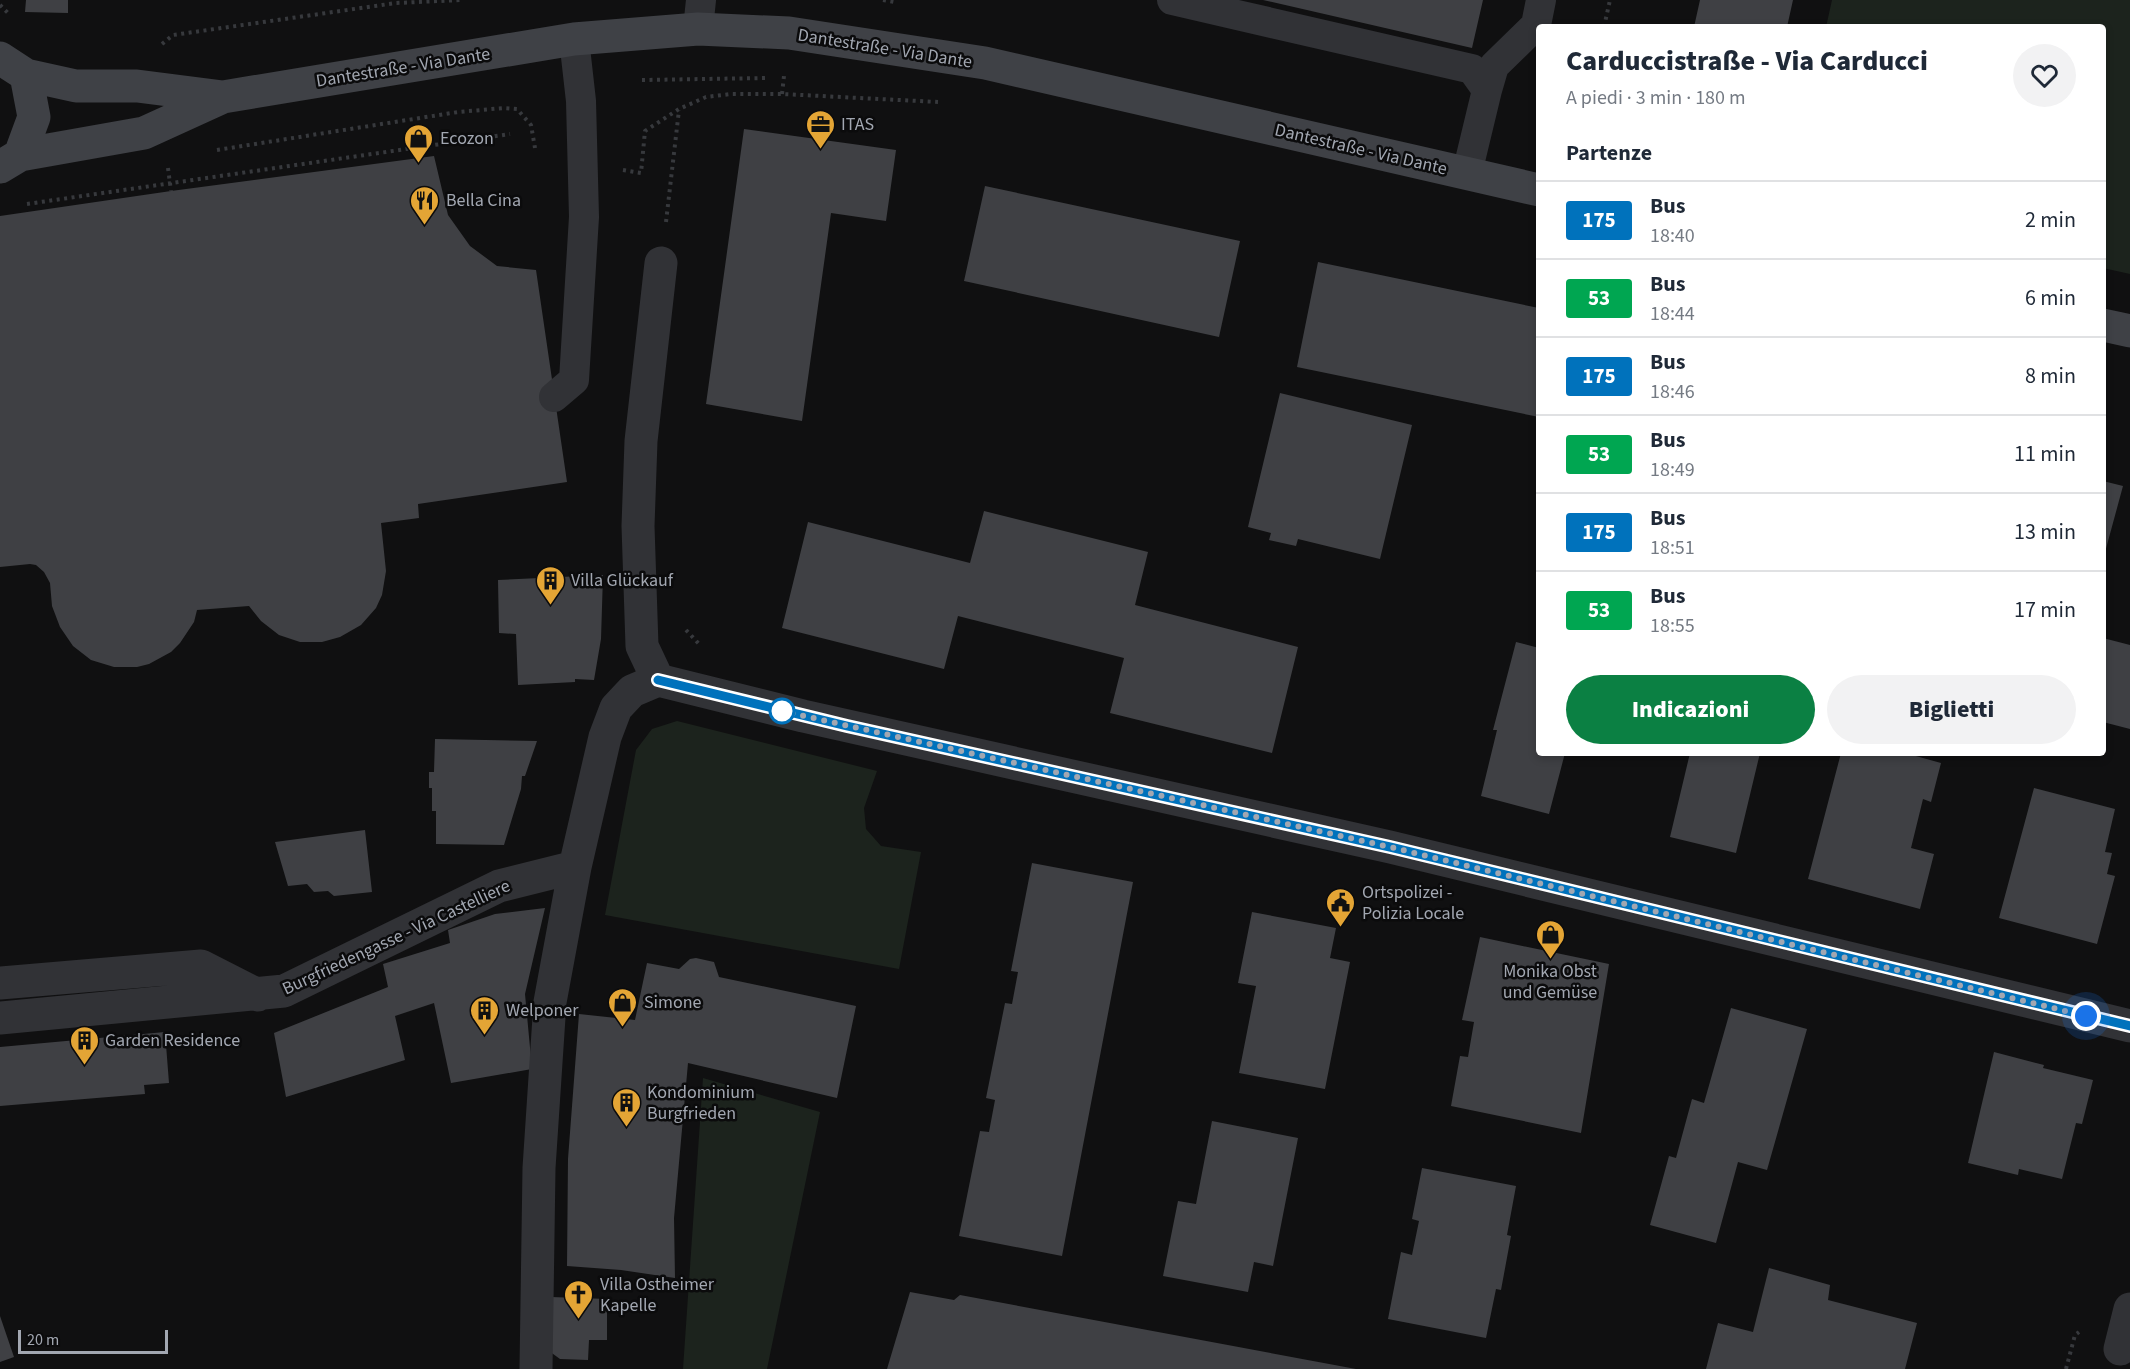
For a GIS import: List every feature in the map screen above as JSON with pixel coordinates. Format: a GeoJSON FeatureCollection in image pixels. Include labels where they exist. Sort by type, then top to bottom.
{"type":"FeatureCollection","features":[{"type":"Feature","properties":{"kind":"main road","name":"Dantestraße - Via Dante"},"geometry":{"type":"LineString","coordinates":[[10,161],[144,133],[223,97],[574,39],[699,14],[789,33],[985,63],[1536,189]]}},
{"type":"Feature","properties":{"kind":"main road","name":"Dantestraße - Via Dante"},"geometry":{"type":"LineString","coordinates":[[13,67],[76,86],[137,86],[223,97]]}},
{"type":"Feature","properties":{"kind":"main road","name":"Dantestraße - Via Dante"},"geometry":{"type":"LineString","coordinates":[[10,161],[34,117],[13,67]]}},
{"type":"Feature","properties":{"kind":"main road"},"geometry":{"type":"LineString","coordinates":[[2106,326],[2130,331]]}},
{"type":"Feature","properties":{"kind":"street"},"geometry":{"type":"LineString","coordinates":[[658,680],[642,646],[638,526],[641,441],[662,263]]}},
{"type":"Feature","properties":{"kind":"street"},"geometry":{"type":"LineString","coordinates":[[536,1369],[539,1168],[550,1002],[575,867],[605,737],[616,708],[632,691],[658,680],[815,719],[1390,847],[2130,1026]]}},
{"type":"Feature","properties":{"kind":"street","name":"Burgfriedengasse - Via Castelliere"},"geometry":{"type":"LineString","coordinates":[[0,1018],[284,992],[499,886],[575,867]]}},
{"type":"Feature","properties":{"kind":"street"},"geometry":{"type":"LineString","coordinates":[[0,983],[201,966],[258,995]]}},
{"type":"Feature","properties":{"kind":"street"},"geometry":{"type":"LineString","coordinates":[[2120,1349],[2130,1309]]}},
{"type":"Feature","properties":{"kind":"lane"},"geometry":{"type":"LineString","coordinates":[[1172,0],[1472,69],[1487,90]]}},
{"type":"Feature","properties":{"kind":"lane"},"geometry":{"type":"LineString","coordinates":[[1536,24],[1541,0]]}},
{"type":"Feature","properties":{"kind":"lane"},"geometry":{"type":"LineString","coordinates":[[1467,173],[1494,66],[1536,25]]}},
{"type":"Feature","properties":{"kind":"lane"},"geometry":{"type":"LineString","coordinates":[[554,397],[574,380],[584,217],[583,140],[574,39]]}},
{"type":"Feature","properties":{"kind":"path"},"geometry":{"type":"LineString","coordinates":[[158,47],[173,35],[396,3],[461,0]]}},
{"type":"Feature","properties":{"kind":"path"},"geometry":{"type":"LineString","coordinates":[[1605,24],[1610,0]]}},
{"type":"Feature","properties":{"kind":"path"},"geometry":{"type":"LineString","coordinates":[[579,85],[633,80],[772,78]]}},
{"type":"Feature","properties":{"kind":"path"},"geometry":{"type":"LineString","coordinates":[[783,78],[795,78]]}},
{"type":"Feature","properties":{"kind":"path"},"geometry":{"type":"LineString","coordinates":[[622,159],[621,170],[641,172],[645,131],[679,109],[706,97],[730,94],[782,94],[944,103]]}},
{"type":"Feature","properties":{"kind":"path"},"geometry":{"type":"LineString","coordinates":[[213,151],[458,112],[504,108],[517,109],[531,125],[535,148]]}},
{"type":"Feature","properties":{"kind":"path"},"geometry":{"type":"LineString","coordinates":[[662,263],[679,109]]}},
{"type":"Feature","properties":{"kind":"path"},"geometry":{"type":"LineString","coordinates":[[24,204],[510,134]]}},
{"type":"Feature","properties":{"kind":"path"},"geometry":{"type":"LineString","coordinates":[[168,166],[171,191]]}},
{"type":"Feature","properties":{"kind":"shaded area"},"geometry":{"type":"Polygon","coordinates":[[[1832,0],[2130,0],[2130,274],[2106,269],[2106,24],[1827,24],[1832,0]]]}},
{"type":"Feature","properties":{"kind":"shaded area"},"geometry":{"type":"Polygon","coordinates":[[[677,721],[877,771],[864,808],[866,829],[881,846],[921,852],[899,969],[605,915],[636,750],[652,729],[677,721]]]}},
{"type":"Feature","properties":{"kind":"shaded area"},"geometry":{"type":"Polygon","coordinates":[[[703,1078],[820,1112],[767,1369],[683,1369],[703,1078]]]}},
{"type":"Feature","properties":{"kind":"building"},"geometry":{"type":"Polygon","coordinates":[[[26,0],[68,0],[68,13],[25,12],[26,0]]]}},
{"type":"Feature","properties":{"kind":"building"},"geometry":{"type":"Polygon","coordinates":[[[1263,0],[1483,0],[1472,48],[1263,0]]]}},
{"type":"Feature","properties":{"kind":"building"},"geometry":{"type":"Polygon","coordinates":[[[1700,0],[1793,0],[1788,24],[1695,24],[1700,0]]]}},
{"type":"Feature","properties":{"kind":"building"},"geometry":{"type":"Polygon","coordinates":[[[744,129],[896,150],[886,221],[831,213],[802,421],[706,404],[744,129]]]}},
{"type":"Feature","properties":{"kind":"building"},"geometry":{"type":"Polygon","coordinates":[[[434,156],[448,215],[470,246],[497,266],[536,270],[567,482],[418,504],[419,518],[381,523],[386,571],[382,595],[376,608],[361,625],[340,637],[322,642],[300,642],[279,635],[261,621],[249,606],[197,610],[194,622],[180,643],[171,652],[149,664],[137,667],[114,667],[91,660],[73,646],[60,627],[52,606],[50,583],[44,572],[36,565],[30,564],[0,567],[0,216],[434,156]]]}},
{"type":"Feature","properties":{"kind":"building"},"geometry":{"type":"Polygon","coordinates":[[[985,186],[1240,241],[1219,337],[964,281],[985,186]]]}},
{"type":"Feature","properties":{"kind":"building"},"geometry":{"type":"Polygon","coordinates":[[[1318,262],[1536,307],[1536,416],[1297,367],[1318,262]]]}},
{"type":"Feature","properties":{"kind":"building"},"geometry":{"type":"Polygon","coordinates":[[[1280,393],[1412,425],[1380,559],[1298,539],[1296,546],[1269,540],[1271,533],[1248,527],[1280,393]]]}},
{"type":"Feature","properties":{"kind":"building"},"geometry":{"type":"Polygon","coordinates":[[[2106,482],[2123,486],[2106,549],[2106,482]]]}},
{"type":"Feature","properties":{"kind":"building"},"geometry":{"type":"Polygon","coordinates":[[[984,511],[1148,552],[1135,605],[1298,647],[1272,753],[1110,713],[1124,658],[958,616],[944,669],[782,628],[808,522],[970,563],[984,511]]]}},
{"type":"Feature","properties":{"kind":"building","name":"Villa Glückauf"},"geometry":{"type":"Polygon","coordinates":[[[603,575],[601,639],[594,680],[575,679],[575,682],[518,685],[516,634],[499,633],[498,580],[603,575]]]}},
{"type":"Feature","properties":{"kind":"building"},"geometry":{"type":"Polygon","coordinates":[[[2106,639],[2130,645],[2130,729],[2106,723],[2106,639]]]}},
{"type":"Feature","properties":{"kind":"building"},"geometry":{"type":"Polygon","coordinates":[[[1516,642],[1536,647],[1536,756],[1564,756],[1549,814],[1481,796],[1497,730],[1493,730],[1516,642]]]}},
{"type":"Feature","properties":{"kind":"building"},"geometry":{"type":"Polygon","coordinates":[[[435,739],[537,741],[525,776],[522,776],[521,789],[504,845],[436,844],[436,811],[432,811],[432,788],[429,788],[429,772],[434,772],[435,739]]]}},
{"type":"Feature","properties":{"kind":"building"},"geometry":{"type":"Polygon","coordinates":[[[1689,756],[1759,756],[1736,853],[1670,837],[1689,756]]]}},
{"type":"Feature","properties":{"kind":"building"},"geometry":{"type":"Polygon","coordinates":[[[1840,756],[1916,756],[1941,763],[1931,802],[1923,799],[1911,848],[1934,854],[1920,909],[1808,879],[1840,756]]]}},
{"type":"Feature","properties":{"kind":"building"},"geometry":{"type":"Polygon","coordinates":[[[2034,788],[2115,809],[2105,852],[2112,853],[2107,874],[2115,876],[2097,944],[1999,918],[2034,788]]]}},
{"type":"Feature","properties":{"kind":"building"},"geometry":{"type":"Polygon","coordinates":[[[365,830],[372,892],[334,896],[328,891],[314,892],[307,884],[288,886],[275,842],[365,830]]]}},
{"type":"Feature","properties":{"kind":"building"},"geometry":{"type":"Polygon","coordinates":[[[1032,863],[1133,882],[1062,1256],[959,1236],[980,1131],[989,1132],[995,1100],[986,1098],[1005,1003],[1012,1004],[1018,972],[1011,971],[1032,863]]]}},
{"type":"Feature","properties":{"kind":"building"},"geometry":{"type":"Polygon","coordinates":[[[545,908],[525,994],[532,1069],[451,1083],[434,1003],[395,1016],[405,1060],[286,1097],[274,1033],[388,987],[383,964],[450,943],[448,930],[495,914],[545,908]]]}},
{"type":"Feature","properties":{"kind":"building"},"geometry":{"type":"Polygon","coordinates":[[[1252,912],[1336,928],[1330,958],[1350,962],[1325,1089],[1239,1073],[1256,986],[1238,983],[1252,912]]]}},
{"type":"Feature","properties":{"kind":"building"},"geometry":{"type":"Polygon","coordinates":[[[1480,937],[1609,964],[1581,1133],[1451,1106],[1460,1056],[1468,1057],[1474,1022],[1462,1020],[1480,937]]]}},
{"type":"Feature","properties":{"kind":"building","name":"Kondominium Burgfrieden"},"geometry":{"type":"Polygon","coordinates":[[[690,959],[714,962],[719,977],[856,1006],[837,1098],[688,1063],[674,1218],[675,1278],[621,1270],[567,1266],[568,1159],[579,1014],[635,1020],[647,963],[679,969],[690,959]]]}},
{"type":"Feature","properties":{"kind":"building"},"geometry":{"type":"Polygon","coordinates":[[[1731,1008],[1807,1029],[1767,1170],[1738,1162],[1716,1243],[1650,1225],[1669,1156],[1676,1158],[1692,1099],[1704,1103],[1731,1008]]]}},
{"type":"Feature","properties":{"kind":"building","name":"Garden Residence"},"geometry":{"type":"Polygon","coordinates":[[[165,1032],[169,1083],[144,1085],[145,1094],[0,1106],[0,1047],[165,1032]]]}},
{"type":"Feature","properties":{"kind":"building"},"geometry":{"type":"Polygon","coordinates":[[[1994,1052],[2044,1065],[2043,1068],[2093,1080],[2082,1124],[2076,1123],[2062,1179],[2019,1169],[2018,1175],[1968,1163],[1994,1052]]]}},
{"type":"Feature","properties":{"kind":"building"},"geometry":{"type":"Polygon","coordinates":[[[1212,1121],[1298,1138],[1273,1266],[1254,1262],[1248,1292],[1163,1276],[1178,1201],[1196,1204],[1212,1121]]]}},
{"type":"Feature","properties":{"kind":"building"},"geometry":{"type":"Polygon","coordinates":[[[1422,1168],[1516,1186],[1507,1235],[1511,1236],[1501,1290],[1496,1289],[1486,1338],[1388,1319],[1401,1252],[1412,1255],[1419,1221],[1412,1219],[1422,1168]]]}},
{"type":"Feature","properties":{"kind":"building"},"geometry":{"type":"Polygon","coordinates":[[[1769,1268],[1830,1285],[1828,1300],[1917,1323],[1905,1369],[1706,1369],[1718,1323],[1753,1332],[1769,1268]]]}},
{"type":"Feature","properties":{"kind":"building"},"geometry":{"type":"Polygon","coordinates":[[[910,1292],[954,1300],[960,1295],[1356,1369],[887,1369],[910,1292]]]}},
{"type":"Feature","properties":{"kind":"building","name":"Villa Ostheimer Kapelle"},"geometry":{"type":"Polygon","coordinates":[[[551,1297],[607,1299],[607,1340],[589,1340],[588,1360],[560,1359],[549,1351],[551,1297]]]}},
{"type":"Feature","properties":{"kind":"building"},"geometry":{"type":"Polygon","coordinates":[[[0,1316],[14,1357],[0,1362],[0,1316]]]}},
{"type":"Feature","properties":{"kind":"bus line","name":"175"},"geometry":{"type":"LineString","coordinates":[[658,680],[1000,761],[1390,847],[2130,1026]]}},
{"type":"Feature","properties":{"kind":"place","name":"ITAS"},"geometry":{"type":"Point","coordinates":[820,150]}},
{"type":"Feature","properties":{"kind":"place","name":"Ecozon"},"geometry":{"type":"Point","coordinates":[419,164]}},
{"type":"Feature","properties":{"kind":"place","name":"Bella Cina"},"geometry":{"type":"Point","coordinates":[425,226]}},
{"type":"Feature","properties":{"kind":"place","name":"Villa Glückauf"},"geometry":{"type":"Point","coordinates":[550,606]}},
{"type":"Feature","properties":{"kind":"place","name":"Ortspolizei - Polizia Locale"},"geometry":{"type":"Point","coordinates":[1341,928]}},
{"type":"Feature","properties":{"kind":"place","name":"Monika Obst und Gemüse"},"geometry":{"type":"Point","coordinates":[1550,960]}},
{"type":"Feature","properties":{"kind":"place","name":"Simone"},"geometry":{"type":"Point","coordinates":[623,1028]}},
{"type":"Feature","properties":{"kind":"place","name":"Welponer"},"geometry":{"type":"Point","coordinates":[485,1036]}},
{"type":"Feature","properties":{"kind":"place","name":"Garden Residence"},"geometry":{"type":"Point","coordinates":[84,1066]}},
{"type":"Feature","properties":{"kind":"place","name":"Kondominium Burgfrieden"},"geometry":{"type":"Point","coordinates":[626,1128]}},
{"type":"Feature","properties":{"kind":"place","name":"Villa Ostheimer Kapelle"},"geometry":{"type":"Point","coordinates":[579,1320]}},
{"type":"Feature","properties":{"kind":"route"},"geometry":{"type":"LineString","coordinates":[[782,711],[1390,847],[2086,1016]]}}]}
